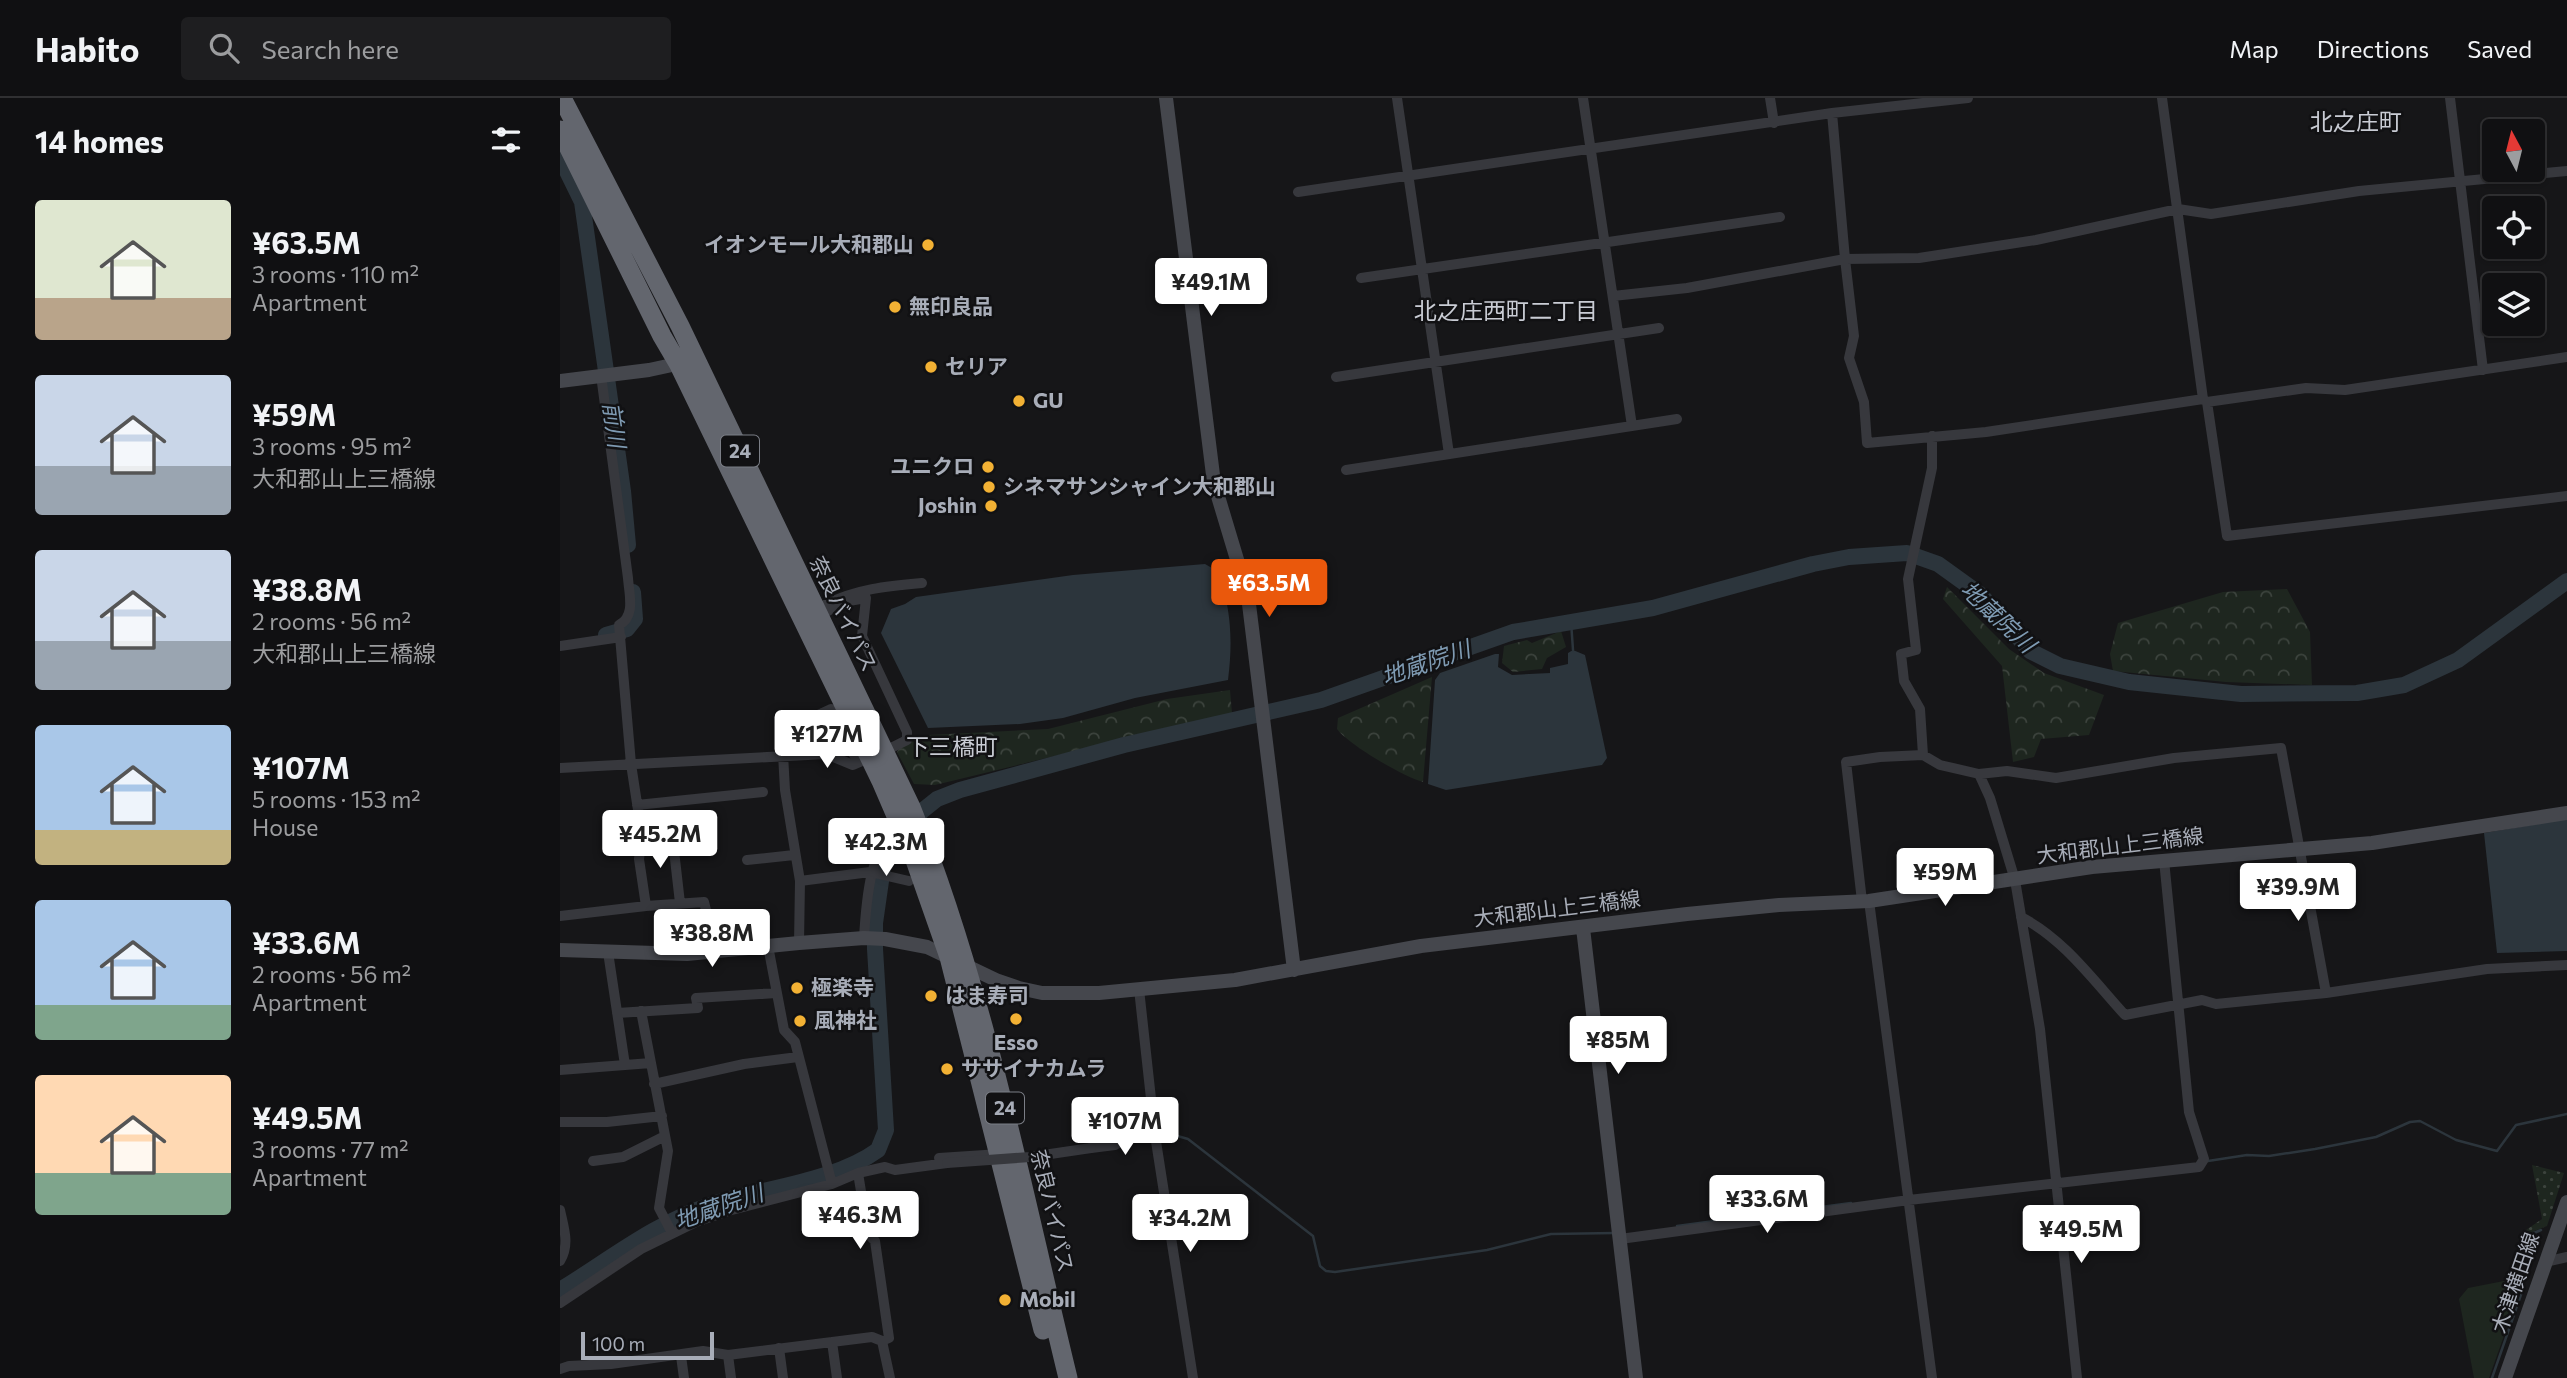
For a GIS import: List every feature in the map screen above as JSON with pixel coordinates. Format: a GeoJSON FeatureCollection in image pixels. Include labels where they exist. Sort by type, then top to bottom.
{"type":"FeatureCollection","features":[{"type":"Feature","properties":{"kind":"highway","name":"奈良バイパス"},"geometry":{"type":"LineString","coordinates":[[562,98],[629,225],[863,756],[902,814]]}},
{"type":"Feature","properties":{"kind":"highway","name":"奈良バイパス"},"geometry":{"type":"LineString","coordinates":[[560,130],[662,336],[687,361],[920,851],[968,967],[992,1052],[1068,1378]]}},
{"type":"Feature","properties":{"kind":"highway","name":"奈良バイパス"},"geometry":{"type":"LineString","coordinates":[[920,851],[1056,1378]]}},
{"type":"Feature","properties":{"kind":"main road"},"geometry":{"type":"LineString","coordinates":[[1166,98],[1209,453],[1214,483],[1248,596],[1294,970]]}},
{"type":"Feature","properties":{"kind":"main road"},"geometry":{"type":"LineString","coordinates":[[560,381],[687,361]]}},
{"type":"Feature","properties":{"kind":"main road","name":"大和郡山上三橋線"},"geometry":{"type":"LineString","coordinates":[[560,950],[687,954],[865,938],[885,939],[927,947],[996,980],[1042,993],[1071,994],[1235,980],[1420,946],[1687,914],[1779,905],[1865,901],[2092,867],[2372,843],[2567,813]]}},
{"type":"Feature","properties":{"kind":"main road"},"geometry":{"type":"LineString","coordinates":[[1583,928],[1636,1378]]}},
{"type":"Feature","properties":{"kind":"main road","name":"木津横田線"},"geometry":{"type":"LineString","coordinates":[[2505,1378],[2567,1202]]}},
{"type":"Feature","properties":{"kind":"street"},"geometry":{"type":"LineString","coordinates":[[1397,98],[1449,454]]}},
{"type":"Feature","properties":{"kind":"street"},"geometry":{"type":"LineString","coordinates":[[1583,98],[1632,426]]}},
{"type":"Feature","properties":{"kind":"street"},"geometry":{"type":"LineString","coordinates":[[1770,98],[1774,123]]}},
{"type":"Feature","properties":{"kind":"street"},"geometry":{"type":"LineString","coordinates":[[1298,192],[1832,113],[1968,98]]}},
{"type":"Feature","properties":{"kind":"street"},"geometry":{"type":"LineString","coordinates":[[2162,98],[2227,536],[2567,496]]}},
{"type":"Feature","properties":{"kind":"street"},"geometry":{"type":"LineString","coordinates":[[2450,98],[2483,370]]}},
{"type":"Feature","properties":{"kind":"street"},"geometry":{"type":"LineString","coordinates":[[1832,113],[1854,336],[1849,358],[1864,402],[1867,443],[1986,432],[2306,388],[2345,390],[2567,357]]}},
{"type":"Feature","properties":{"kind":"street"},"geometry":{"type":"LineString","coordinates":[[1613,296],[1687,288],[1845,259],[1919,258],[2036,240],[2178,209],[2211,214],[2359,191],[2567,171]]}},
{"type":"Feature","properties":{"kind":"street"},"geometry":{"type":"LineString","coordinates":[[1361,278],[1780,217]]}},
{"type":"Feature","properties":{"kind":"street"},"geometry":{"type":"LineString","coordinates":[[1336,377],[1659,328]]}},
{"type":"Feature","properties":{"kind":"street"},"geometry":{"type":"LineString","coordinates":[[607,375],[631,611],[626,621],[619,625],[631,764],[642,836],[639,859],[646,906]]}},
{"type":"Feature","properties":{"kind":"street"},"geometry":{"type":"LineString","coordinates":[[1346,470],[1677,419]]}},
{"type":"Feature","properties":{"kind":"street"},"geometry":{"type":"LineString","coordinates":[[1923,755],[1920,709],[1904,681],[1901,654],[1916,650],[1908,579],[1932,468],[1932,436]]}},
{"type":"Feature","properties":{"kind":"street"},"geometry":{"type":"LineString","coordinates":[[893,747],[907,740],[907,732],[862,636],[866,598],[843,602],[828,611],[825,605],[844,595],[887,586],[922,583]]}},
{"type":"Feature","properties":{"kind":"street"},"geometry":{"type":"LineString","coordinates":[[560,646],[621,637]]}},
{"type":"Feature","properties":{"kind":"street"},"geometry":{"type":"LineString","coordinates":[[783,754],[807,733],[818,715],[831,709],[855,755],[863,756]]}},
{"type":"Feature","properties":{"kind":"street"},"geometry":{"type":"LineString","coordinates":[[1932,1378],[1909,1197],[1846,762],[1923,755],[1940,765],[1979,774],[2007,771],[2056,778],[2174,758],[2281,748],[2326,993]]}},
{"type":"Feature","properties":{"kind":"street"},"geometry":{"type":"LineString","coordinates":[[560,768],[783,754],[826,754],[853,765],[863,756]]}},
{"type":"Feature","properties":{"kind":"street"},"geometry":{"type":"LineString","coordinates":[[783,754],[794,855],[800,881],[799,943]]}},
{"type":"Feature","properties":{"kind":"street"},"geometry":{"type":"LineString","coordinates":[[1979,774],[1990,798],[2015,880],[2040,1030],[2077,1378]]}},
{"type":"Feature","properties":{"kind":"street"},"geometry":{"type":"LineString","coordinates":[[637,805],[763,792]]}},
{"type":"Feature","properties":{"kind":"street"},"geometry":{"type":"LineString","coordinates":[[865,938],[878,873],[876,853],[902,814]]}},
{"type":"Feature","properties":{"kind":"street"},"geometry":{"type":"LineString","coordinates":[[642,836],[672,833],[680,903]]}},
{"type":"Feature","properties":{"kind":"street"},"geometry":{"type":"LineString","coordinates":[[747,860],[794,855]]}},
{"type":"Feature","properties":{"kind":"street"},"geometry":{"type":"LineString","coordinates":[[1619,1233],[1909,1197],[2057,1183],[2202,1163],[2189,1112],[2164,860]]}},
{"type":"Feature","properties":{"kind":"street"},"geometry":{"type":"LineString","coordinates":[[800,881],[878,873],[909,881]]}},
{"type":"Feature","properties":{"kind":"street"},"geometry":{"type":"LineString","coordinates":[[560,916],[704,901],[709,922],[729,922],[732,950]]}},
{"type":"Feature","properties":{"kind":"street"},"geometry":{"type":"LineString","coordinates":[[2021,917],[2057,939],[2125,1015],[2202,1000],[2216,1004],[2326,993],[2487,969],[2567,965]]}},
{"type":"Feature","properties":{"kind":"street"},"geometry":{"type":"LineString","coordinates":[[768,946],[784,1030],[795,1042],[832,1182]]}},
{"type":"Feature","properties":{"kind":"street"},"geometry":{"type":"LineString","coordinates":[[608,952],[625,1065]]}},
{"type":"Feature","properties":{"kind":"street"},"geometry":{"type":"LineString","coordinates":[[1139,989],[1155,1135],[1193,1378]]}},
{"type":"Feature","properties":{"kind":"street"},"geometry":{"type":"LineString","coordinates":[[617,1013],[698,1008],[696,998],[776,993]]}},
{"type":"Feature","properties":{"kind":"street"},"geometry":{"type":"LineString","coordinates":[[641,1011],[668,1151],[659,1209],[672,1232]]}},
{"type":"Feature","properties":{"kind":"street"},"geometry":{"type":"LineString","coordinates":[[654,1084],[744,1064],[798,1058]]}},
{"type":"Feature","properties":{"kind":"street"},"geometry":{"type":"LineString","coordinates":[[560,1070],[651,1063]]}},
{"type":"Feature","properties":{"kind":"street"},"geometry":{"type":"LineString","coordinates":[[560,1122],[607,1122],[662,1116]]}},
{"type":"Feature","properties":{"kind":"street"},"geometry":{"type":"LineString","coordinates":[[885,1167],[895,1170],[1030,1157],[1115,1146],[1125,1138],[1155,1135]]}},
{"type":"Feature","properties":{"kind":"street"},"geometry":{"type":"LineString","coordinates":[[593,1161],[623,1157],[665,1136]]}},
{"type":"Feature","properties":{"kind":"street"},"geometry":{"type":"LineString","coordinates":[[560,1303],[672,1232],[727,1210],[885,1167],[946,1157],[1000,1154]]}},
{"type":"Feature","properties":{"kind":"street"},"geometry":{"type":"LineString","coordinates":[[560,1369],[681,1356],[704,1351],[729,1355],[872,1337],[882,1341],[889,1338],[875,1241],[868,1234],[858,1173]]}},
{"type":"Feature","properties":{"kind":"street"},"geometry":{"type":"LineString","coordinates":[[560,1210],[566,1238],[565,1252],[560,1261]]}},
{"type":"Feature","properties":{"kind":"street"},"geometry":{"type":"LineString","coordinates":[[2545,1262],[2567,1257]]}},
{"type":"Feature","properties":{"kind":"street"},"geometry":{"type":"LineString","coordinates":[[882,1341],[890,1378]]}},
{"type":"Feature","properties":{"kind":"street"},"geometry":{"type":"LineString","coordinates":[[832,1342],[837,1378]]}},
{"type":"Feature","properties":{"kind":"street"},"geometry":{"type":"LineString","coordinates":[[779,1348],[783,1378]]}},
{"type":"Feature","properties":{"kind":"street"},"geometry":{"type":"LineString","coordinates":[[729,1355],[731,1378]]}},
{"type":"Feature","properties":{"kind":"street"},"geometry":{"type":"LineString","coordinates":[[681,1356],[684,1378]]}},
{"type":"Feature","properties":{"kind":"green space"},"geometry":{"type":"Polygon","coordinates":[[[1947,587],[2009,649],[2044,673],[2104,695],[2089,735],[2041,739],[2034,757],[2013,762],[2002,666],[1943,599],[1947,587]]]}},
{"type":"Feature","properties":{"kind":"green space"},"geometry":{"type":"Polygon","coordinates":[[[2287,589],[2310,632],[2312,685],[2226,682],[2113,671],[2110,654],[2118,623],[2223,592],[2287,589]]]}},
{"type":"Feature","properties":{"kind":"green space"},"geometry":{"type":"Polygon","coordinates":[[[1561,631],[1566,647],[1547,658],[1542,669],[1513,672],[1502,663],[1504,646],[1527,640],[1532,643],[1561,631]]]}},
{"type":"Feature","properties":{"kind":"green space"},"geometry":{"type":"Polygon","coordinates":[[[1432,677],[1423,782],[1377,760],[1337,729],[1338,718],[1432,677]]]}},
{"type":"Feature","properties":{"kind":"green space"},"geometry":{"type":"Polygon","coordinates":[[[1230,690],[1232,713],[935,785],[914,784],[897,752],[908,736],[1048,729],[1167,699],[1230,690]]]}},
{"type":"Feature","properties":{"kind":"green space"},"geometry":{"type":"Polygon","coordinates":[[[2532,1165],[2564,1173],[2547,1226],[2527,1234],[2526,1230],[2542,1219],[2532,1165]]]}},
{"type":"Feature","properties":{"kind":"green space"},"geometry":{"type":"Polygon","coordinates":[[[2519,1278],[2519,1284],[2522,1285],[2489,1378],[2474,1378],[2459,1299],[2468,1288],[2519,1278]]]}},
{"type":"Feature","properties":{"kind":"shaded area"},"geometry":{"type":"Polygon","coordinates":[[[1205,564],[1219,572],[1226,600],[1231,639],[1228,680],[1135,698],[1063,718],[1020,724],[928,728],[881,633],[891,609],[916,597],[1073,575],[1205,564]]]}},
{"type":"Feature","properties":{"kind":"shaded area"},"geometry":{"type":"Polygon","coordinates":[[[1573,650],[1585,655],[1607,758],[1602,765],[1446,790],[1428,784],[1435,680],[1440,673],[1499,654],[1498,667],[1512,675],[1550,673],[1550,668],[1568,664],[1568,653],[1573,650]]]}},
{"type":"Feature","properties":{"kind":"shaded area"},"geometry":{"type":"Polygon","coordinates":[[[2567,819],[2567,951],[2497,953],[2484,833],[2567,819]]]}},
{"type":"Feature","properties":{"kind":"waterway","name":"前川"},"geometry":{"type":"LineString","coordinates":[[560,157],[582,202],[623,491],[628,545]]}},
{"type":"Feature","properties":{"kind":"waterway","name":"地蔵院川"},"geometry":{"type":"LineString","coordinates":[[560,1290],[651,1232],[690,1213],[730,1199],[840,1170],[878,1150],[886,1130],[875,949],[875,923],[883,867],[922,811],[937,799],[960,790],[1124,745],[1321,700],[1513,632],[1653,608],[1813,564],[1849,557],[1907,553],[1938,564],[1981,595],[2030,651],[2060,666],[2129,682],[2241,694],[2357,693],[2404,685],[2458,660],[2567,581]]}},
{"type":"Feature","properties":{"kind":"waterway","name":"前川"},"geometry":{"type":"LineString","coordinates":[[606,635],[627,629],[635,619],[633,592]]}},
{"type":"Feature","properties":{"kind":"waterway"},"geometry":{"type":"LineString","coordinates":[[1571,621],[1573,650]]}},
{"type":"Feature","properties":{"kind":"waterway"},"geometry":{"type":"LineString","coordinates":[[2208,1161],[2315,1149],[2376,1137],[2410,1122],[2420,1121],[2456,1140],[2497,1151],[2516,1125],[2567,1114]]}},
{"type":"Feature","properties":{"kind":"waterway"},"geometry":{"type":"LineString","coordinates":[[1174,1135],[1188,1139],[1313,1236],[1320,1266],[1326,1271],[1335,1272],[1487,1250],[1551,1234],[1615,1233]]}},
{"type":"Feature","properties":{"kind":"waterway"},"geometry":{"type":"LineString","coordinates":[[1677,1226],[1851,1203]]}},
{"type":"Feature","properties":{"kind":"waterway"},"geometry":{"type":"LineString","coordinates":[[2523,1250],[2529,1235],[2541,1230]]}},
{"type":"Feature","properties":{"kind":"waterway"},"geometry":{"type":"LineString","coordinates":[[2492,1378],[2524,1286]]}},
{"type":"Feature","properties":{"kind":"place","name":"イオンモール大和郡山"},"geometry":{"type":"Point","coordinates":[928,245]}},
{"type":"Feature","properties":{"kind":"place","name":"無印良品"},"geometry":{"type":"Point","coordinates":[895,307]}},
{"type":"Feature","properties":{"kind":"place","name":"セリア"},"geometry":{"type":"Point","coordinates":[931,367]}},
{"type":"Feature","properties":{"kind":"place","name":"GU"},"geometry":{"type":"Point","coordinates":[1019,401]}},
{"type":"Feature","properties":{"kind":"place","name":"ユニクロ"},"geometry":{"type":"Point","coordinates":[988,467]}},
{"type":"Feature","properties":{"kind":"place","name":"シネマサンシャイン大和郡山"},"geometry":{"type":"Point","coordinates":[989,487]}},
{"type":"Feature","properties":{"kind":"place","name":"Joshin"},"geometry":{"type":"Point","coordinates":[991,506]}},
{"type":"Feature","properties":{"kind":"place","name":"極楽寺"},"geometry":{"type":"Point","coordinates":[797,988]}},
{"type":"Feature","properties":{"kind":"place","name":"はま寿司"},"geometry":{"type":"Point","coordinates":[931,996]}},
{"type":"Feature","properties":{"kind":"place","name":"Esso"},"geometry":{"type":"Point","coordinates":[1016,1019]}},
{"type":"Feature","properties":{"kind":"place","name":"風神社"},"geometry":{"type":"Point","coordinates":[800,1021]}},
{"type":"Feature","properties":{"kind":"place","name":"ササイナカムラ"},"geometry":{"type":"Point","coordinates":[947,1069]}},
{"type":"Feature","properties":{"kind":"place","name":"Mobil"},"geometry":{"type":"Point","coordinates":[1005,1300]}},
{"type":"Feature","properties":{"kind":"district","name":"北之庄町"},"geometry":{"type":"Point","coordinates":[2356,122]}},
{"type":"Feature","properties":{"kind":"district","name":"北之庄西町二丁目"},"geometry":{"type":"Point","coordinates":[1506,311]}},
{"type":"Feature","properties":{"kind":"district","name":"下三橋町"},"geometry":{"type":"Point","coordinates":[952,747]}}]}
